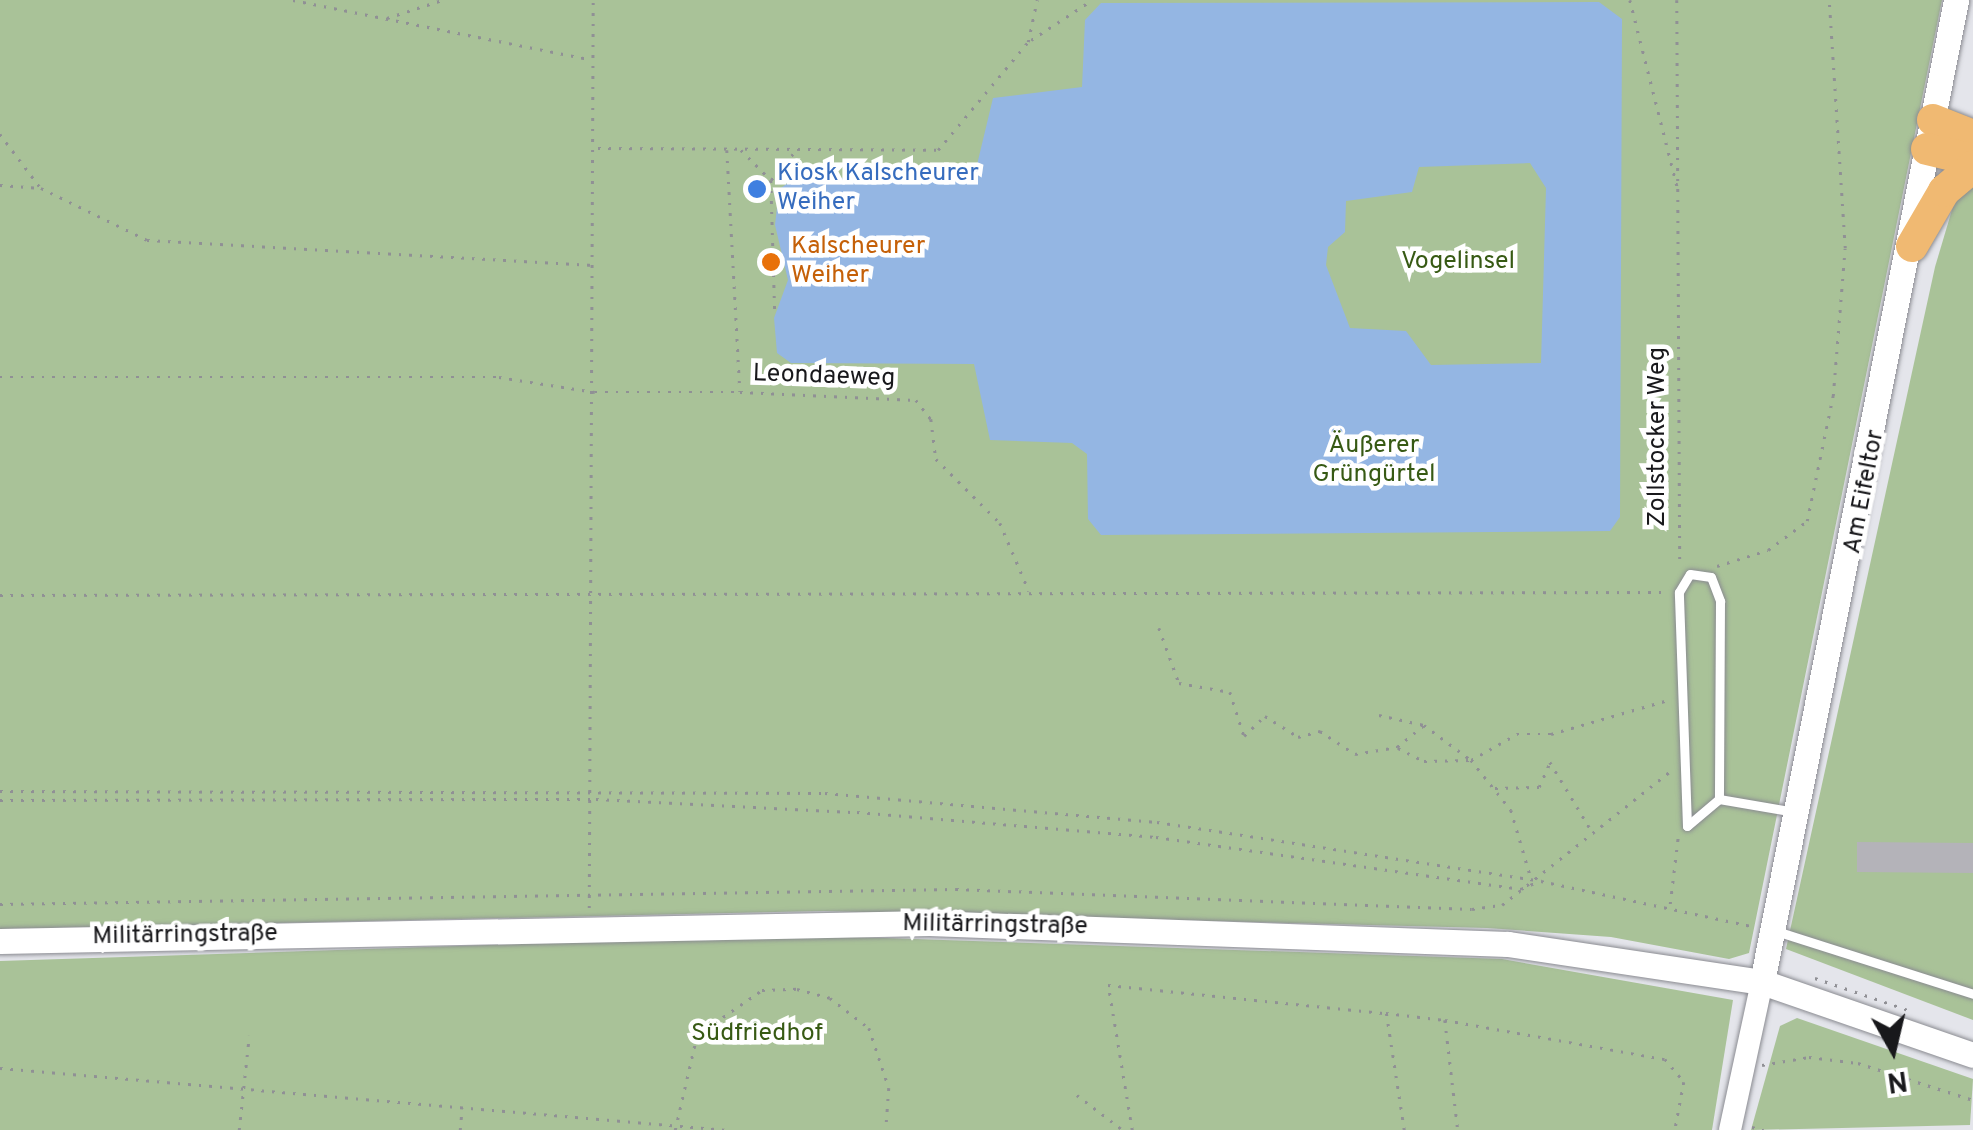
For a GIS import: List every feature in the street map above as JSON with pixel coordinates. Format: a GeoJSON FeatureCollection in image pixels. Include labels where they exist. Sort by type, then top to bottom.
{"type":"FeatureCollection","features":[{"type":"Feature","properties":{"kind":"highway"},"geometry":{"type":"LineString","coordinates":[[1930,134],[1973,136]]}},
{"type":"Feature","properties":{"kind":"highway"},"geometry":{"type":"LineString","coordinates":[[1930,134],[1973,160]]}},
{"type":"Feature","properties":{"kind":"highway"},"geometry":{"type":"LineString","coordinates":[[1912,246],[1944,191],[1973,168]]}},
{"type":"Feature","properties":{"kind":"main road","name":"Am Eifeltor"},"geometry":{"type":"LineString","coordinates":[[1762,982],[1765,928],[1798,812],[1912,246],[1956,0]]}},
{"type":"Feature","properties":{"kind":"main road","name":"Militärringstraße"},"geometry":{"type":"LineString","coordinates":[[0,941],[588,926],[929,923],[1508,944],[1762,982],[1973,1055]]}},
{"type":"Feature","properties":{"kind":"street"},"geometry":{"type":"LineString","coordinates":[[1741,1128],[1762,982]]}},
{"type":"Feature","properties":{"kind":"lane"},"geometry":{"type":"LineString","coordinates":[[1704,574],[1720,601],[1719,799],[1694,826],[1683,823],[1679,592],[1683,580],[1704,574]]}},
{"type":"Feature","properties":{"kind":"lane"},"geometry":{"type":"LineString","coordinates":[[1719,799],[1798,812]]}},
{"type":"Feature","properties":{"kind":"lane"},"geometry":{"type":"LineString","coordinates":[[1765,928],[1973,994]]}},
{"type":"Feature","properties":{"kind":"path"},"geometry":{"type":"LineString","coordinates":[[293,0],[589,59]]}},
{"type":"Feature","properties":{"kind":"path"},"geometry":{"type":"LineString","coordinates":[[386,18],[442,0]]}},
{"type":"Feature","properties":{"kind":"path"},"geometry":{"type":"LineString","coordinates":[[588,926],[596,798],[596,148],[589,59],[593,0]]}},
{"type":"Feature","properties":{"kind":"path"},"geometry":{"type":"LineString","coordinates":[[1028,42],[1037,0]]}},
{"type":"Feature","properties":{"kind":"path"},"geometry":{"type":"LineString","coordinates":[[596,148],[938,150],[1028,42],[1092,0]]}},
{"type":"Feature","properties":{"kind":"path"},"geometry":{"type":"LineString","coordinates":[[1630,0],[1677,188]]}},
{"type":"Feature","properties":{"kind":"path","name":"Zollstocker Weg"},"geometry":{"type":"LineString","coordinates":[[1677,0],[1683,580]]}},
{"type":"Feature","properties":{"kind":"path"},"geometry":{"type":"LineString","coordinates":[[1704,574],[1768,550],[1807,521],[1833,396],[1845,248],[1829,0]]}},
{"type":"Feature","properties":{"kind":"path"},"geometry":{"type":"LineString","coordinates":[[0,134],[41,188]]}},
{"type":"Feature","properties":{"kind":"path"},"geometry":{"type":"LineString","coordinates":[[775,316],[771,180],[798,148]]}},
{"type":"Feature","properties":{"kind":"path"},"geometry":{"type":"LineString","coordinates":[[740,149],[771,180]]}},
{"type":"Feature","properties":{"kind":"path","name":"Leondaeweg"},"geometry":{"type":"LineString","coordinates":[[728,150],[740,392],[916,400],[931,419],[936,459],[1000,523],[1030,593]]}},
{"type":"Feature","properties":{"kind":"path"},"geometry":{"type":"LineString","coordinates":[[0,185],[41,188],[147,240],[595,265]]}},
{"type":"Feature","properties":{"kind":"path"},"geometry":{"type":"LineString","coordinates":[[0,377],[499,378],[595,392],[740,392]]}},
{"type":"Feature","properties":{"kind":"path"},"geometry":{"type":"LineString","coordinates":[[0,595],[1679,592]]}},
{"type":"Feature","properties":{"kind":"path"},"geometry":{"type":"LineString","coordinates":[[1159,628],[1179,683],[1230,692],[1244,736],[1265,716],[1298,736],[1320,732],[1355,754],[1397,748],[1424,726]]}},
{"type":"Feature","properties":{"kind":"path"},"geometry":{"type":"LineString","coordinates":[[1397,748],[1424,761],[1471,760],[1517,734],[1680,700]]}},
{"type":"Feature","properties":{"kind":"path"},"geometry":{"type":"LineString","coordinates":[[1379,714],[1424,726],[1471,760],[1512,810],[1532,879]]}},
{"type":"Feature","properties":{"kind":"path"},"geometry":{"type":"LineString","coordinates":[[1493,788],[1539,788],[1550,762],[1592,831]]}},
{"type":"Feature","properties":{"kind":"path"},"geometry":{"type":"LineString","coordinates":[[0,904],[590,891],[956,889],[1472,909],[1502,906],[1680,764]]}},
{"type":"Feature","properties":{"kind":"path"},"geometry":{"type":"LineString","coordinates":[[0,791],[596,788],[825,793],[1157,822],[1532,879],[1765,928]]}},
{"type":"Feature","properties":{"kind":"path"},"geometry":{"type":"LineString","coordinates":[[0,800],[596,798],[1156,837],[1521,889],[1541,881]]}},
{"type":"Feature","properties":{"kind":"path"},"geometry":{"type":"LineString","coordinates":[[1670,905],[1683,823]]}},
{"type":"Feature","properties":{"kind":"path"},"geometry":{"type":"LineString","coordinates":[[1132,1130],[1108,985],[1445,1020],[1665,1058],[1684,1082],[1675,1130]]}},
{"type":"Feature","properties":{"kind":"path"},"geometry":{"type":"LineString","coordinates":[[675,1128],[697,1035],[762,990],[797,989],[830,998],[869,1028],[889,1088],[886,1130]]}},
{"type":"Feature","properties":{"kind":"path"},"geometry":{"type":"LineString","coordinates":[[1386,1013],[1404,1130]]}},
{"type":"Feature","properties":{"kind":"path"},"geometry":{"type":"LineString","coordinates":[[1445,1020],[1458,1130]]}},
{"type":"Feature","properties":{"kind":"path"},"geometry":{"type":"LineString","coordinates":[[239,1130],[249,1036]]}},
{"type":"Feature","properties":{"kind":"path"},"geometry":{"type":"LineString","coordinates":[[1764,1049],[1760,1065],[1809,1057],[1858,1064],[1973,1100]]}},
{"type":"Feature","properties":{"kind":"path"},"geometry":{"type":"LineString","coordinates":[[0,1068],[727,1130]]}},
{"type":"Feature","properties":{"kind":"path"},"geometry":{"type":"LineString","coordinates":[[1077,1095],[1123,1130]]}},
{"type":"Feature","properties":{"kind":"path"},"geometry":{"type":"LineString","coordinates":[[460,1130],[462,1108]]}},
{"type":"Feature","properties":{"kind":"path"},"geometry":{"type":"LineString","coordinates":[[1741,1128],[1764,1130]]}},
{"type":"Feature","properties":{"kind":"green space","name":"Äußerer Grüngürtel"},"geometry":{"type":"Polygon","coordinates":[[[0,0],[1942,0],[1749,953],[1729,959],[1611,937],[1487,928],[824,911],[0,929],[0,0]]]}},
{"type":"Feature","properties":{"kind":"green space"},"geometry":{"type":"Polygon","coordinates":[[[1973,185],[1973,1020],[1786,949],[1935,267],[1957,193],[1973,185]]]}},
{"type":"Feature","properties":{"kind":"green space","name":"Südfriedhof"},"geometry":{"type":"Polygon","coordinates":[[[795,935],[1502,959],[1733,1000],[1712,1130],[0,1130],[0,961],[795,935]]]}},
{"type":"Feature","properties":{"kind":"green space"},"geometry":{"type":"Polygon","coordinates":[[[1797,1018],[1973,1079],[1970,1125],[1751,1130],[1780,1026],[1797,1018]]]}},
{"type":"Feature","properties":{"kind":"water","name":"Kalscheurer Weiher"},"geometry":{"type":"Polygon","coordinates":[[[1599,2],[1622,19],[1620,517],[1610,531],[1101,535],[1088,519],[1087,454],[1072,443],[990,440],[974,364],[791,363],[777,353],[774,318],[788,280],[775,225],[779,189],[793,180],[975,173],[993,98],[1082,87],[1085,20],[1101,3],[1599,2]],[[1530,163],[1419,167],[1412,192],[1346,201],[1345,232],[1328,247],[1326,265],[1350,328],[1406,331],[1431,365],[1541,363],[1546,188],[1530,163]]]}},
{"type":"Feature","properties":{"kind":"building"},"geometry":{"type":"Polygon","coordinates":[[[1857,842],[1973,843],[1973,873],[1857,872],[1857,842]]]}},
{"type":"Feature","properties":{"kind":"place","name":"Kiosk Kalscheurer Weiher"},"geometry":{"type":"Point","coordinates":[757,189]}},
{"type":"Feature","properties":{"kind":"place","name":"Kalscheurer Weiher"},"geometry":{"type":"Point","coordinates":[771,262]}},
{"type":"Feature","properties":{"kind":"park label","name":"Vogelinsel"},"geometry":{"type":"Point","coordinates":[1458,262]}}]}
